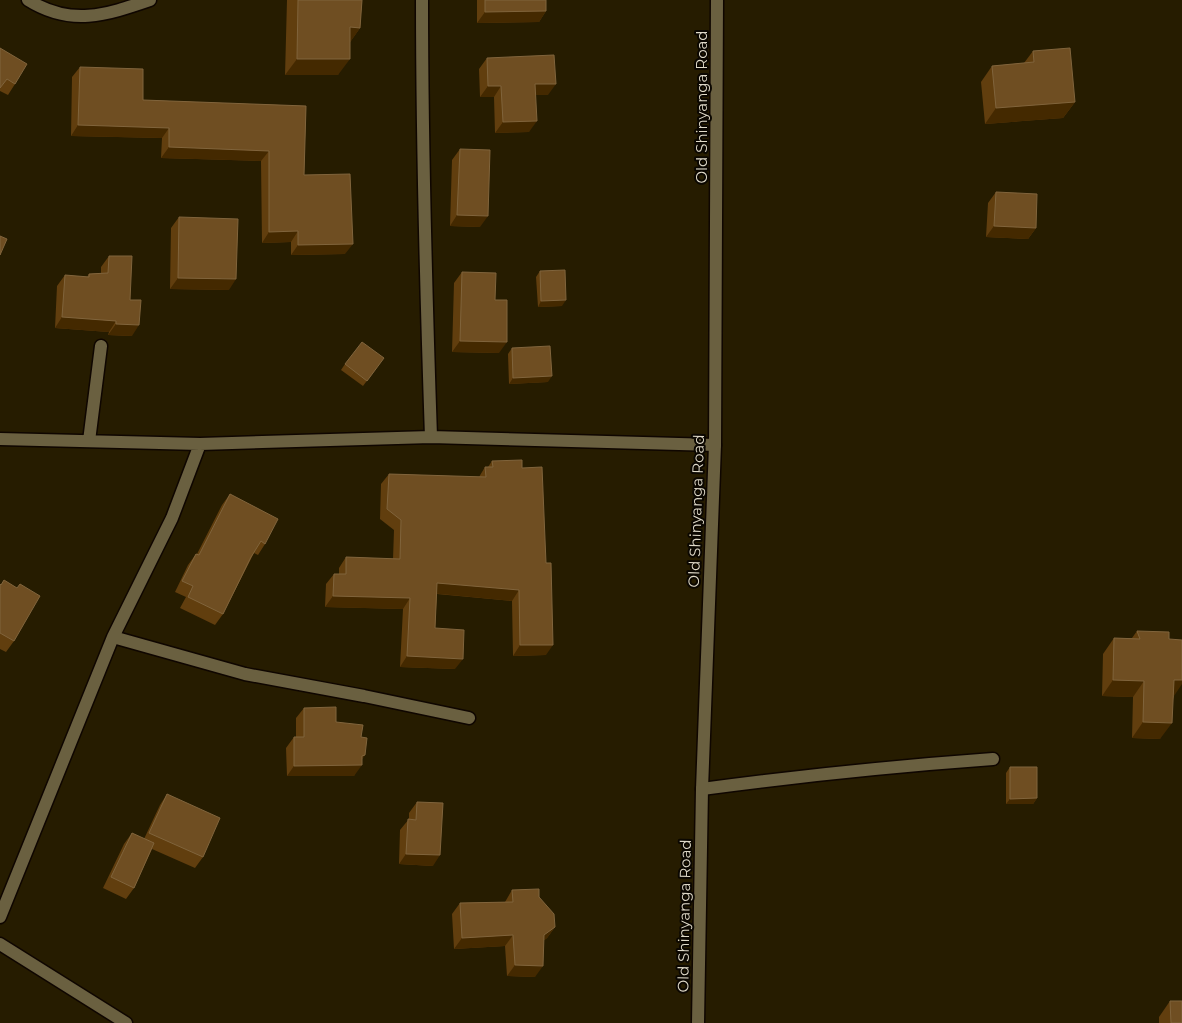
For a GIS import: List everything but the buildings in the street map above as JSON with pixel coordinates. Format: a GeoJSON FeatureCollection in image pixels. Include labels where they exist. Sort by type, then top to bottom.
{"type":"FeatureCollection","features":[{"type":"Feature","properties":{"kind":"street"},"geometry":{"type":"LineString","coordinates":[[28,0],[41,8],[75,17],[94,16],[150,0]]}},
{"type":"Feature","properties":{"kind":"street"},"geometry":{"type":"LineString","coordinates":[[422,0],[424,233],[431,437]]}},
{"type":"Feature","properties":{"kind":"street","name":"Old Shinyanga Road"},"geometry":{"type":"LineString","coordinates":[[698,1023],[702,789],[715,445],[718,0]]}},
{"type":"Feature","properties":{"kind":"street"},"geometry":{"type":"LineString","coordinates":[[89,441],[101,346]]}},
{"type":"Feature","properties":{"kind":"street"},"geometry":{"type":"LineString","coordinates":[[0,439],[200,444],[431,437],[715,445]]}},
{"type":"Feature","properties":{"kind":"street"},"geometry":{"type":"LineString","coordinates":[[0,916],[113,637],[172,518],[200,444]]}},
{"type":"Feature","properties":{"kind":"street"},"geometry":{"type":"LineString","coordinates":[[113,637],[245,674],[469,718]]}},
{"type":"Feature","properties":{"kind":"street"},"geometry":{"type":"LineString","coordinates":[[702,789],[890,767],[993,759]]}},
{"type":"Feature","properties":{"kind":"street"},"geometry":{"type":"LineString","coordinates":[[0,944],[126,1023]]}}]}
